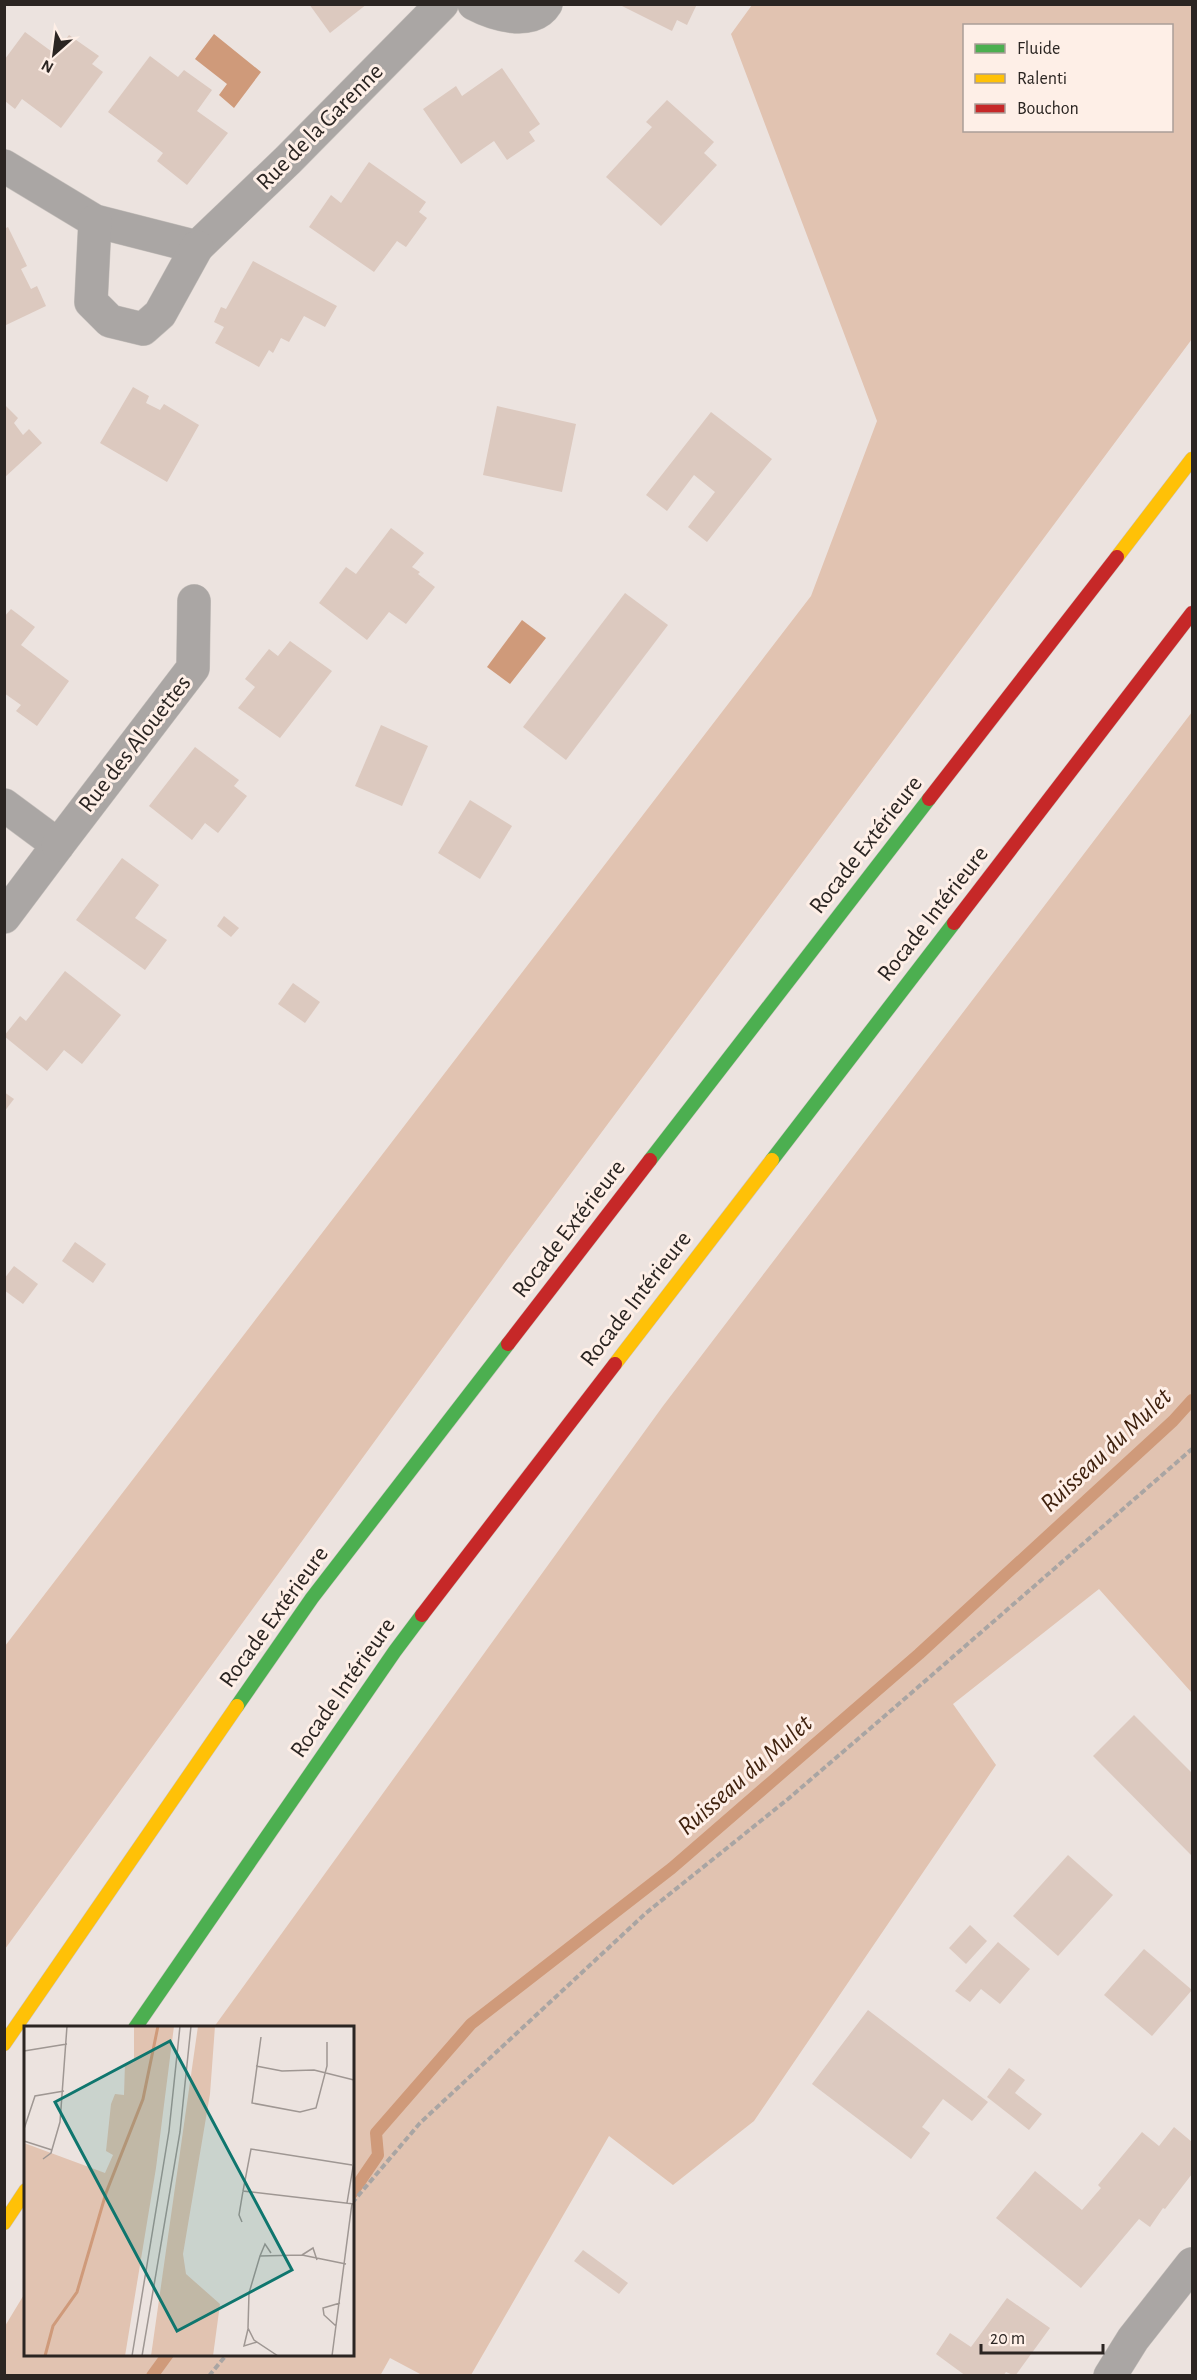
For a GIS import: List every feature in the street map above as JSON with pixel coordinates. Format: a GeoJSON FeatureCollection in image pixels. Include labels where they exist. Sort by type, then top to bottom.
{"type":"FeatureCollection","features":[{"type":"Feature","properties":{"kind":"highway","name":"Rocade Extérieure"},"geometry":{"type":"LineString","coordinates":[[4,2044],[312,1598],[1192,459]]}},
{"type":"Feature","properties":{"kind":"highway","name":"Rocade Intérieure"},"geometry":{"type":"LineString","coordinates":[[136,2026],[394,1651],[1192,612]]}},
{"type":"Feature","properties":{"kind":"highway"},"geometry":{"type":"LineString","coordinates":[[4,2223],[24,2193]]}},
{"type":"Feature","properties":{"kind":"street","name":"Rue de la Garenne"},"geometry":{"type":"LineString","coordinates":[[94,221],[91,302],[110,321],[143,329],[160,314],[197,246],[288,160],[442,4]]}},
{"type":"Feature","properties":{"kind":"street"},"geometry":{"type":"LineString","coordinates":[[474,4],[491,13],[522,18],[543,9],[546,4]]}},
{"type":"Feature","properties":{"kind":"street"},"geometry":{"type":"LineString","coordinates":[[4,166],[94,221],[197,246]]}},
{"type":"Feature","properties":{"kind":"street","name":"Rue des Alouettes"},"geometry":{"type":"LineString","coordinates":[[4,917],[193,668],[194,601]]}},
{"type":"Feature","properties":{"kind":"street"},"geometry":{"type":"LineString","coordinates":[[4,805],[58,844]]}},
{"type":"Feature","properties":{"kind":"street"},"geometry":{"type":"LineString","coordinates":[[1110,2376],[1133,2339],[1192,2264]]}},
{"type":"Feature","properties":{"kind":"path"},"geometry":{"type":"LineString","coordinates":[[354,2201],[420,2123],[646,1913],[788,1799],[1192,1449]]}},
{"type":"Feature","properties":{"kind":"path"},"geometry":{"type":"LineString","coordinates":[[209,2376],[226,2356]]}},
{"type":"Feature","properties":{"kind":"shaded area"},"geometry":{"type":"Polygon","coordinates":[[[752,5],[1192,5],[1192,339],[511,1254],[5,1949],[5,1646],[811,596],[877,421],[731,34],[752,5]]]}},
{"type":"Feature","properties":{"kind":"shaded area"},"geometry":{"type":"Polygon","coordinates":[[[214,34],[261,72],[234,108],[219,95],[227,84],[195,59],[214,34]]]}},
{"type":"Feature","properties":{"kind":"shaded area"},"geometry":{"type":"Polygon","coordinates":[[[522,620],[546,638],[510,684],[487,667],[522,620]]]}},
{"type":"Feature","properties":{"kind":"shaded area"},"geometry":{"type":"Polygon","coordinates":[[[1192,712],[1192,1693],[1099,1589],[953,1704],[996,1765],[754,2121],[673,2185],[609,2136],[471,2375],[422,2375],[390,2358],[380,2376],[5,2375],[5,2326],[24,2295],[24,2356],[354,2356],[354,2026],[215,2026],[663,1406],[1192,712]]]}},
{"type":"Feature","properties":{"kind":"building"},"geometry":{"type":"Polygon","coordinates":[[[309,4],[367,4],[330,33],[309,4]]]}},
{"type":"Feature","properties":{"kind":"building"},"geometry":{"type":"Polygon","coordinates":[[[618,4],[697,4],[687,25],[677,20],[672,31],[618,4]]]}},
{"type":"Feature","properties":{"kind":"building"},"geometry":{"type":"Polygon","coordinates":[[[25,32],[55,54],[69,35],[99,56],[92,64],[103,72],[61,128],[22,99],[15,109],[5,101],[5,59],[25,32]]]}},
{"type":"Feature","properties":{"kind":"building"},"geometry":{"type":"Polygon","coordinates":[[[150,56],[178,77],[184,70],[212,90],[197,111],[228,133],[187,185],[157,161],[163,153],[108,112],[150,56]]]}},
{"type":"Feature","properties":{"kind":"building"},"geometry":{"type":"Polygon","coordinates":[[[502,68],[540,124],[529,132],[535,141],[507,160],[494,141],[461,164],[423,109],[456,86],[462,96],[502,68]]]}},
{"type":"Feature","properties":{"kind":"building"},"geometry":{"type":"Polygon","coordinates":[[[667,100],[714,142],[704,153],[717,165],[661,226],[606,177],[652,127],[646,122],[667,100]]]}},
{"type":"Feature","properties":{"kind":"building"},"geometry":{"type":"Polygon","coordinates":[[[369,162],[426,202],[419,212],[427,218],[406,247],[397,241],[374,272],[309,227],[331,195],[341,203],[369,162]]]}},
{"type":"Feature","properties":{"kind":"building"},"geometry":{"type":"Polygon","coordinates":[[[8,227],[27,266],[21,269],[31,289],[37,286],[46,306],[4,326],[4,229],[8,227]]]}},
{"type":"Feature","properties":{"kind":"building"},"geometry":{"type":"Polygon","coordinates":[[[253,261],[337,306],[325,327],[304,316],[289,342],[281,338],[273,353],[269,350],[259,367],[215,343],[224,327],[214,322],[221,307],[226,309],[253,261]]]}},
{"type":"Feature","properties":{"kind":"building"},"geometry":{"type":"Polygon","coordinates":[[[133,387],[149,396],[146,403],[160,410],[164,404],[199,425],[167,482],[100,443],[133,387]]]}},
{"type":"Feature","properties":{"kind":"building"},"geometry":{"type":"Polygon","coordinates":[[[4,404],[18,418],[14,423],[23,435],[29,429],[42,443],[4,478],[4,404]]]}},
{"type":"Feature","properties":{"kind":"building"},"geometry":{"type":"Polygon","coordinates":[[[497,406],[576,424],[562,492],[483,475],[497,406]]]}},
{"type":"Feature","properties":{"kind":"building"},"geometry":{"type":"Polygon","coordinates":[[[711,412],[772,459],[707,542],[688,527],[715,492],[694,475],[667,511],[646,495],[711,412]]]}},
{"type":"Feature","properties":{"kind":"building"},"geometry":{"type":"Polygon","coordinates":[[[391,528],[424,553],[412,567],[435,587],[406,624],[389,612],[367,640],[319,603],[346,567],[356,574],[391,528]]]}},
{"type":"Feature","properties":{"kind":"building"},"geometry":{"type":"Polygon","coordinates":[[[625,593],[668,625],[566,760],[523,727],[625,593]]]}},
{"type":"Feature","properties":{"kind":"building"},"geometry":{"type":"Polygon","coordinates":[[[11,609],[35,627],[21,645],[69,681],[37,726],[16,711],[21,705],[4,693],[4,617],[11,609]]]}},
{"type":"Feature","properties":{"kind":"building"},"geometry":{"type":"Polygon","coordinates":[[[290,641],[332,671],[280,738],[238,708],[255,687],[245,679],[269,649],[278,656],[290,641]]]}},
{"type":"Feature","properties":{"kind":"building"},"geometry":{"type":"Polygon","coordinates":[[[381,725],[428,746],[402,806],[355,786],[381,725]]]}},
{"type":"Feature","properties":{"kind":"building"},"geometry":{"type":"Polygon","coordinates":[[[195,747],[239,780],[234,786],[247,796],[218,833],[205,823],[192,840],[149,806],[195,747]]]}},
{"type":"Feature","properties":{"kind":"building"},"geometry":{"type":"Polygon","coordinates":[[[470,800],[512,826],[480,879],[438,853],[470,800]]]}},
{"type":"Feature","properties":{"kind":"building"},"geometry":{"type":"Polygon","coordinates":[[[122,858],[159,885],[135,918],[167,940],[145,970],[76,920],[122,858]]]}},
{"type":"Feature","properties":{"kind":"building"},"geometry":{"type":"Polygon","coordinates":[[[224,916],[239,928],[231,937],[217,926],[224,916]]]}},
{"type":"Feature","properties":{"kind":"building"},"geometry":{"type":"Polygon","coordinates":[[[65,971],[121,1015],[82,1064],[64,1050],[47,1071],[4,1036],[20,1016],[26,1021],[65,971]]]}},
{"type":"Feature","properties":{"kind":"building"},"geometry":{"type":"Polygon","coordinates":[[[293,983],[320,1002],[305,1023],[278,1004],[293,983]]]}},
{"type":"Feature","properties":{"kind":"building"},"geometry":{"type":"Polygon","coordinates":[[[4,1092],[14,1099],[4,1112],[4,1092]]]}},
{"type":"Feature","properties":{"kind":"building"},"geometry":{"type":"Polygon","coordinates":[[[75,1242],[106,1264],[93,1283],[62,1261],[75,1242]]]}},
{"type":"Feature","properties":{"kind":"building"},"geometry":{"type":"Polygon","coordinates":[[[14,1266],[38,1284],[23,1304],[4,1290],[4,1279],[14,1266]]]}},
{"type":"Feature","properties":{"kind":"building"},"geometry":{"type":"Polygon","coordinates":[[[1134,1715],[1192,1773],[1192,1856],[1093,1756],[1134,1715]]]}},
{"type":"Feature","properties":{"kind":"building"},"geometry":{"type":"Polygon","coordinates":[[[1068,1855],[1113,1895],[1058,1956],[1013,1916],[1068,1855]]]}},
{"type":"Feature","properties":{"kind":"building"},"geometry":{"type":"Polygon","coordinates":[[[970,1925],[987,1941],[966,1964],[949,1948],[970,1925]]]}},
{"type":"Feature","properties":{"kind":"building"},"geometry":{"type":"Polygon","coordinates":[[[998,1942],[1030,1969],[1000,2004],[981,1989],[970,2002],[955,1991],[998,1942]]]}},
{"type":"Feature","properties":{"kind":"building"},"geometry":{"type":"Polygon","coordinates":[[[1144,1949],[1192,1990],[1152,2036],[1104,1995],[1144,1949]]]}},
{"type":"Feature","properties":{"kind":"building"},"geometry":{"type":"Polygon","coordinates":[[[868,2010],[988,2102],[972,2121],[943,2099],[922,2127],[930,2133],[911,2159],[812,2084],[868,2010]]]}},
{"type":"Feature","properties":{"kind":"building"},"geometry":{"type":"Polygon","coordinates":[[[1009,2068],[1025,2080],[1015,2093],[1042,2114],[1029,2130],[987,2097],[1009,2068]]]}},
{"type":"Feature","properties":{"kind":"building"},"geometry":{"type":"Polygon","coordinates":[[[1174,2127],[1192,2142],[1192,2174],[1150,2227],[1139,2219],[1081,2288],[996,2218],[1035,2171],[1082,2210],[1101,2188],[1098,2185],[1142,2132],[1159,2146],[1174,2127]]]}},
{"type":"Feature","properties":{"kind":"building"},"geometry":{"type":"Polygon","coordinates":[[[583,2250],[628,2283],[619,2294],[574,2261],[583,2250]]]}},
{"type":"Feature","properties":{"kind":"building"},"geometry":{"type":"Polygon","coordinates":[[[1007,2298],[1050,2328],[1015,2376],[1006,2372],[1003,2376],[966,2376],[936,2354],[950,2333],[971,2347],[1007,2298]]]}},
{"type":"Feature","properties":{"kind":"waterway","name":"Ruisseau du Mulet"},"geometry":{"type":"LineString","coordinates":[[354,2190],[378,2155],[376,2133],[471,2024],[672,1868],[919,1654],[1173,1421],[1192,1400]]}},
{"type":"Feature","properties":{"kind":"waterway","name":"Ruisseau du Mulet"},"geometry":{"type":"LineString","coordinates":[[152,2376],[167,2356]]}},
{"type":"Feature","properties":{"kind":"traffic: fast"},"geometry":{"type":"LineString","coordinates":[[650,1160],[929,799]]}},
{"type":"Feature","properties":{"kind":"traffic: fast"},"geometry":{"type":"LineString","coordinates":[[772,1160],[954,923]]}},
{"type":"Feature","properties":{"kind":"traffic: fast"},"geometry":{"type":"LineString","coordinates":[[237,1706],[312,1598],[508,1344]]}},
{"type":"Feature","properties":{"kind":"traffic: fast"},"geometry":{"type":"LineString","coordinates":[[136,2026],[422,1615]]}},
{"type":"Feature","properties":{"kind":"traffic: slow"},"geometry":{"type":"LineString","coordinates":[[1117,557],[1192,459]]}},
{"type":"Feature","properties":{"kind":"traffic: slow"},"geometry":{"type":"LineString","coordinates":[[615,1364],[772,1160]]}},
{"type":"Feature","properties":{"kind":"traffic: slow"},"geometry":{"type":"LineString","coordinates":[[4,2044],[237,1706]]}},
{"type":"Feature","properties":{"kind":"traffic: slow"},"geometry":{"type":"LineString","coordinates":[[4,2223],[24,2193]]}},
{"type":"Feature","properties":{"kind":"traffic: jam"},"geometry":{"type":"LineString","coordinates":[[929,799],[1117,557]]}},
{"type":"Feature","properties":{"kind":"traffic: jam"},"geometry":{"type":"LineString","coordinates":[[954,923],[1192,613]]}},
{"type":"Feature","properties":{"kind":"traffic: jam"},"geometry":{"type":"LineString","coordinates":[[508,1344],[650,1160]]}},
{"type":"Feature","properties":{"kind":"traffic: jam"},"geometry":{"type":"LineString","coordinates":[[422,1615],[615,1364]]}}]}
